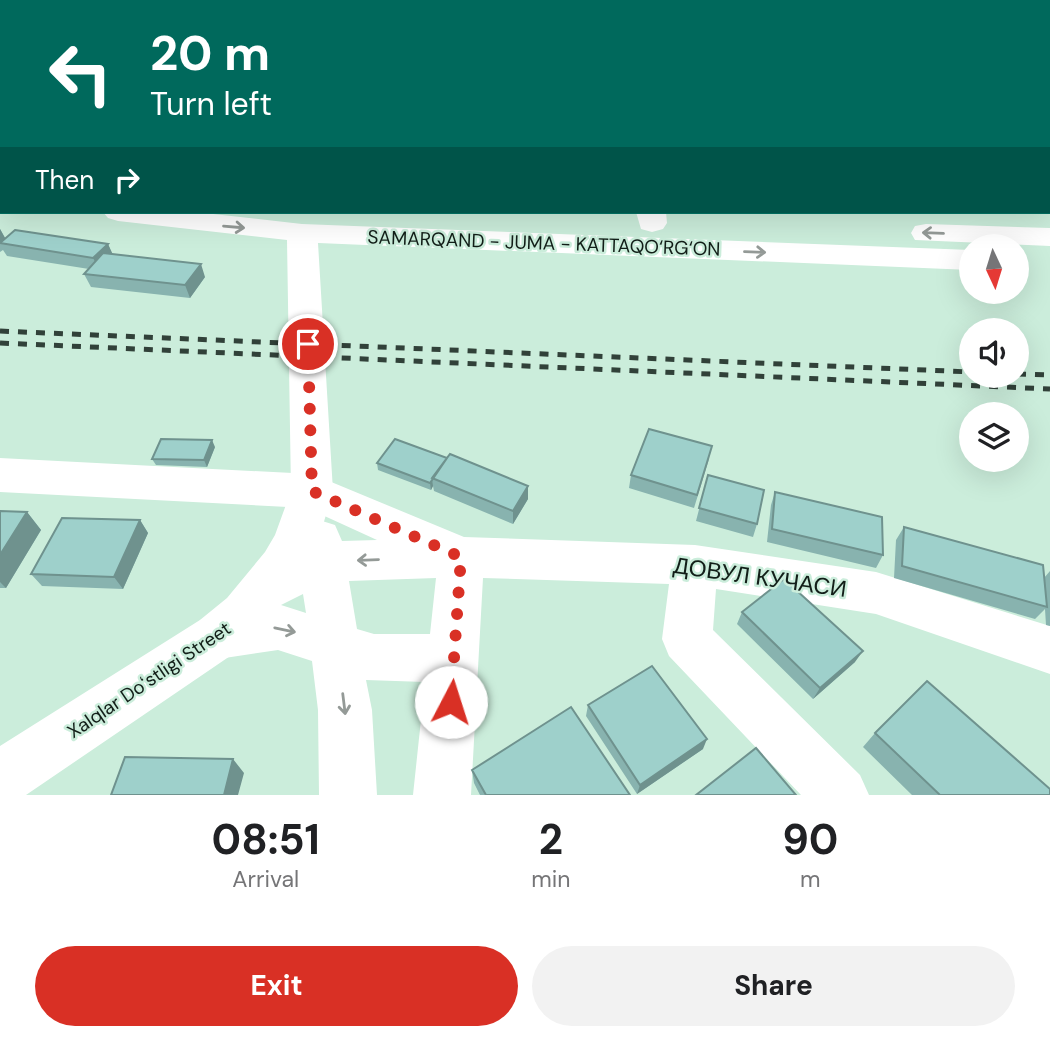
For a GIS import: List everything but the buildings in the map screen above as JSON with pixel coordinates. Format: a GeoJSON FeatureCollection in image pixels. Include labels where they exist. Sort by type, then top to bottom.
{"type":"FeatureCollection","features":[{"type":"Feature","properties":{"kind":"main road","name":"SAMARQAND - JUMA - KATTAQO‘RG‘ON"},"geometry":{"type":"LineString","coordinates":[[136,214],[302,233],[959,260]]}},
{"type":"Feature","properties":{"kind":"main road","name":"SAMARQAND - JUMA - KATTAQO‘RG‘ON"},"geometry":{"type":"LineString","coordinates":[[478,214],[652,218],[1050,237]]}},
{"type":"Feature","properties":{"kind":"main road","name":"Xalqlar Doʻstligi Street"},"geometry":{"type":"LineString","coordinates":[[0,779],[218,636],[244,614],[264,590],[295,542],[312,491],[302,233]]}},
{"type":"Feature","properties":{"kind":"main road"},"geometry":{"type":"LineString","coordinates":[[1029,262],[1050,263]]}},
{"type":"Feature","properties":{"kind":"main road"},"geometry":{"type":"LineString","coordinates":[[0,475],[312,491],[461,557],[442,795]]}},
{"type":"Feature","properties":{"kind":"main road"},"geometry":{"type":"LineString","coordinates":[[312,491],[345,709],[348,795]]}},
{"type":"Feature","properties":{"kind":"main road","name":"ДОВУЛ КУЧАСИ"},"geometry":{"type":"LineString","coordinates":[[322,562],[461,557],[695,565],[876,593],[1050,650]]}},
{"type":"Feature","properties":{"kind":"main road"},"geometry":{"type":"LineString","coordinates":[[264,590],[322,562]]}},
{"type":"Feature","properties":{"kind":"main road"},"geometry":{"type":"LineString","coordinates":[[695,565],[687,639],[840,795]]}},
{"type":"Feature","properties":{"kind":"main road"},"geometry":{"type":"LineString","coordinates":[[218,636],[278,627],[374,658],[454,658]]}},
{"type":"Feature","properties":{"kind":"railway"},"geometry":{"type":"LineString","coordinates":[[0,331],[959,371]]}},
{"type":"Feature","properties":{"kind":"railway"},"geometry":{"type":"LineString","coordinates":[[0,343],[1050,389]]}},
{"type":"Feature","properties":{"kind":"railway"},"geometry":{"type":"LineString","coordinates":[[1029,374],[1050,375]]}},
{"type":"Feature","properties":{"kind":"route"},"geometry":{"type":"LineString","coordinates":[[308,344],[312,491],[461,557],[451,702]]}}]}
